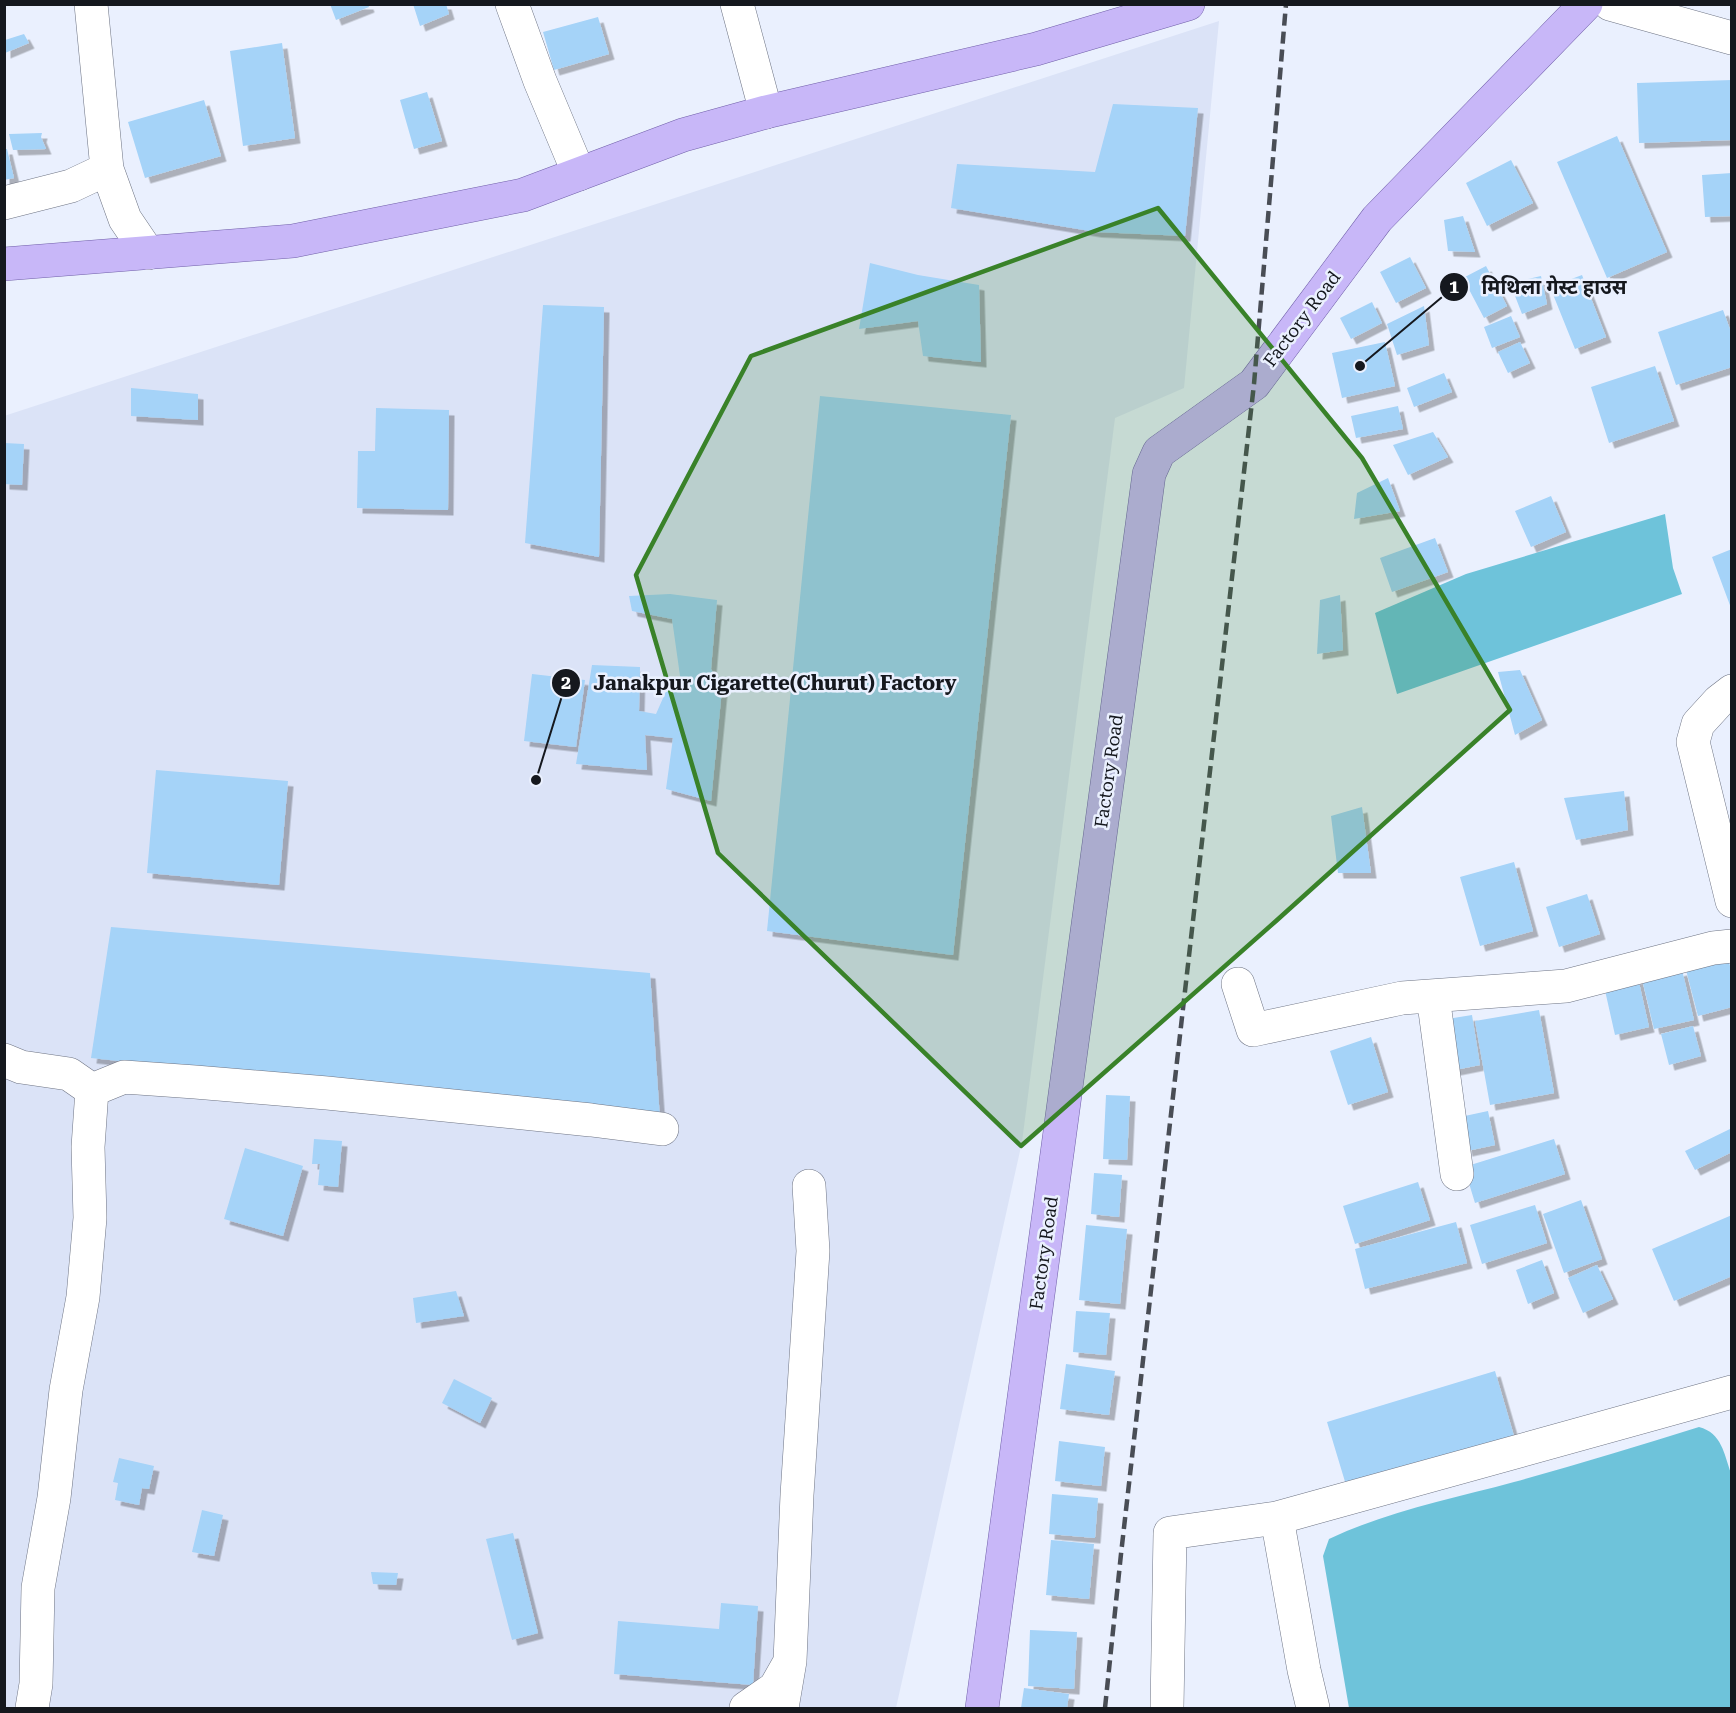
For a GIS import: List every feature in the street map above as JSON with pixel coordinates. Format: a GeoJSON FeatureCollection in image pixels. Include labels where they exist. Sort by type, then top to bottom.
{"type":"FeatureCollection","features":[{"type":"Feature","properties":{"kind":"main road"},"geometry":{"type":"LineString","coordinates":[[4,264],[292,241],[523,195],[683,135],[766,112],[1036,49],[1188,4]]}},
{"type":"Feature","properties":{"kind":"main road","name":"Factory Road"},"geometry":{"type":"LineString","coordinates":[[982,1708],[1149,474],[1159,452],[1254,384],[1377,219],[1586,4]]}},
{"type":"Feature","properties":{"kind":"street"},"geometry":{"type":"LineString","coordinates":[[91,4],[107,169],[125,219],[148,253]]}},
{"type":"Feature","properties":{"kind":"street"},"geometry":{"type":"LineString","coordinates":[[512,4],[540,81],[579,174]]}},
{"type":"Feature","properties":{"kind":"street"},"geometry":{"type":"LineString","coordinates":[[737,4],[766,112]]}},
{"type":"Feature","properties":{"kind":"street"},"geometry":{"type":"LineString","coordinates":[[1610,4],[1731,38]]}},
{"type":"Feature","properties":{"kind":"street"},"geometry":{"type":"LineString","coordinates":[[4,203],[71,186],[107,169]]}},
{"type":"Feature","properties":{"kind":"street"},"geometry":{"type":"LineString","coordinates":[[1731,691],[1698,724],[1693,742],[1731,901]]}},
{"type":"Feature","properties":{"kind":"street"},"geometry":{"type":"LineString","coordinates":[[1238,984],[1253,1030],[1402,998],[1566,986],[1713,948],[1731,946]]}},
{"type":"Feature","properties":{"kind":"street"},"geometry":{"type":"LineString","coordinates":[[1433,996],[1457,1174]]}},
{"type":"Feature","properties":{"kind":"street"},"geometry":{"type":"LineString","coordinates":[[4,1060],[21,1067],[69,1074],[92,1090]]}},
{"type":"Feature","properties":{"kind":"street"},"geometry":{"type":"LineString","coordinates":[[92,1090],[124,1077],[327,1093],[662,1129]]}},
{"type":"Feature","properties":{"kind":"street"},"geometry":{"type":"LineString","coordinates":[[32,1708],[36,1684],[38,1588],[54,1498],[66,1390],[83,1297],[90,1218],[88,1147],[92,1090]]}},
{"type":"Feature","properties":{"kind":"street"},"geometry":{"type":"LineString","coordinates":[[782,1708],[790,1661],[797,1495],[813,1251],[808,1186]]}},
{"type":"Feature","properties":{"kind":"street"},"geometry":{"type":"LineString","coordinates":[[1167,1708],[1170,1533],[1277,1518],[1731,1392]]}},
{"type":"Feature","properties":{"kind":"street"},"geometry":{"type":"LineString","coordinates":[[1277,1518],[1313,1708]]}},
{"type":"Feature","properties":{"kind":"street"},"geometry":{"type":"LineString","coordinates":[[746,1708],[774,1688],[790,1661]]}},
{"type":"Feature","properties":{"kind":"highlighted area"},"geometry":{"type":"Polygon","coordinates":[[[1158,208],[1362,458],[1510,710],[1021,1146],[718,853],[636,575],[751,356],[1158,208]]]}},
{"type":"Feature","properties":{"kind":"shaded area"},"geometry":{"type":"Polygon","coordinates":[[[1219,21],[1184,388],[1115,418],[1022,1142],[896,1708],[5,1708],[4,416],[1219,21]]]}},
{"type":"Feature","properties":{"kind":"water"},"geometry":{"type":"Polygon","coordinates":[[[1665,514],[1673,568],[1682,594],[1397,694],[1375,613],[1466,574],[1665,514]]]}},
{"type":"Feature","properties":{"kind":"water"},"geometry":{"type":"Polygon","coordinates":[[[1699,1427],[1713,1434],[1717,1439],[1731,1473],[1731,1708],[1349,1708],[1323,1556],[1329,1539],[1397,1513],[1560,1469],[1699,1427]]]}},
{"type":"Feature","properties":{"kind":"building"},"geometry":{"type":"Polygon","coordinates":[[[330,4],[368,4],[369,7],[336,20],[330,4]]]}},
{"type":"Feature","properties":{"kind":"building"},"geometry":{"type":"Polygon","coordinates":[[[413,4],[446,4],[449,14],[420,26],[413,4]]]}},
{"type":"Feature","properties":{"kind":"building"},"geometry":{"type":"Polygon","coordinates":[[[598,17],[609,54],[554,70],[543,32],[598,17]]]}},
{"type":"Feature","properties":{"kind":"building"},"geometry":{"type":"Polygon","coordinates":[[[24,34],[29,43],[5,53],[5,40],[24,34]]]}},
{"type":"Feature","properties":{"kind":"building"},"geometry":{"type":"Polygon","coordinates":[[[282,43],[295,138],[243,146],[230,51],[282,43]]]}},
{"type":"Feature","properties":{"kind":"building"},"geometry":{"type":"Polygon","coordinates":[[[1732,80],[1732,140],[1639,143],[1637,83],[1732,80]]]}},
{"type":"Feature","properties":{"kind":"building"},"geometry":{"type":"Polygon","coordinates":[[[427,92],[442,141],[414,149],[400,100],[427,92]]]}},
{"type":"Feature","properties":{"kind":"building"},"geometry":{"type":"Polygon","coordinates":[[[204,100],[221,156],[145,178],[128,122],[204,100]]]}},
{"type":"Feature","properties":{"kind":"building"},"geometry":{"type":"Polygon","coordinates":[[[1113,104],[1198,108],[1185,236],[1096,232],[951,208],[957,164],[1095,172],[1113,104]]]}},
{"type":"Feature","properties":{"kind":"building"},"geometry":{"type":"Polygon","coordinates":[[[42,133],[41,137],[46,149],[13,150],[9,134],[42,133]]]}},
{"type":"Feature","properties":{"kind":"building"},"geometry":{"type":"Polygon","coordinates":[[[1617,136],[1667,252],[1607,278],[1557,162],[1617,136]]]}},
{"type":"Feature","properties":{"kind":"building"},"geometry":{"type":"Polygon","coordinates":[[[4,149],[7,149],[14,178],[4,180],[4,149]]]}},
{"type":"Feature","properties":{"kind":"building"},"geometry":{"type":"Polygon","coordinates":[[[1511,160],[1533,203],[1487,226],[1466,183],[1511,160]]]}},
{"type":"Feature","properties":{"kind":"building"},"geometry":{"type":"Polygon","coordinates":[[[1732,173],[1732,216],[1705,217],[1702,175],[1732,173]]]}},
{"type":"Feature","properties":{"kind":"building"},"geometry":{"type":"Polygon","coordinates":[[[1463,216],[1475,252],[1448,251],[1444,220],[1463,216]]]}},
{"type":"Feature","properties":{"kind":"building"},"geometry":{"type":"Polygon","coordinates":[[[1410,257],[1426,288],[1396,303],[1380,272],[1410,257]]]}},
{"type":"Feature","properties":{"kind":"building"},"geometry":{"type":"Polygon","coordinates":[[[870,263],[918,275],[979,285],[981,362],[923,356],[918,321],[859,329],[870,263]]]}},
{"type":"Feature","properties":{"kind":"building"},"geometry":{"type":"Polygon","coordinates":[[[1486,266],[1507,306],[1484,318],[1463,278],[1486,266]]]}},
{"type":"Feature","properties":{"kind":"building"},"geometry":{"type":"Polygon","coordinates":[[[1582,275],[1606,337],[1575,349],[1550,287],[1582,275]]]}},
{"type":"Feature","properties":{"kind":"building"},"geometry":{"type":"Polygon","coordinates":[[[1541,276],[1547,304],[1522,314],[1510,283],[1541,276]]]}},
{"type":"Feature","properties":{"kind":"building"},"geometry":{"type":"Polygon","coordinates":[[[1372,302],[1382,323],[1351,339],[1340,318],[1372,302]]]}},
{"type":"Feature","properties":{"kind":"building"},"geometry":{"type":"Polygon","coordinates":[[[543,305],[604,307],[599,557],[525,543],[543,305]]]}},
{"type":"Feature","properties":{"kind":"building"},"geometry":{"type":"Polygon","coordinates":[[[1424,306],[1429,345],[1397,355],[1387,324],[1424,306]]]}},
{"type":"Feature","properties":{"kind":"building"},"geometry":{"type":"Polygon","coordinates":[[[1723,310],[1732,335],[1732,367],[1676,385],[1658,332],[1723,310]]]}},
{"type":"Feature","properties":{"kind":"building"},"geometry":{"type":"Polygon","coordinates":[[[1511,316],[1520,337],[1492,348],[1484,327],[1511,316]]]}},
{"type":"Feature","properties":{"kind":"building"},"geometry":{"type":"Polygon","coordinates":[[[1385,342],[1395,386],[1342,398],[1332,353],[1385,342]]]}},
{"type":"Feature","properties":{"kind":"building"},"geometry":{"type":"Polygon","coordinates":[[[1520,342],[1530,363],[1508,373],[1498,352],[1520,342]]]}},
{"type":"Feature","properties":{"kind":"building"},"geometry":{"type":"Polygon","coordinates":[[[1655,366],[1674,421],[1609,443],[1591,387],[1655,366]]]}},
{"type":"Feature","properties":{"kind":"building"},"geometry":{"type":"Polygon","coordinates":[[[1444,373],[1452,392],[1414,407],[1407,388],[1444,373]]]}},
{"type":"Feature","properties":{"kind":"building"},"geometry":{"type":"Polygon","coordinates":[[[131,388],[198,394],[198,420],[131,416],[131,388]]]}},
{"type":"Feature","properties":{"kind":"building"},"geometry":{"type":"Polygon","coordinates":[[[820,396],[1011,415],[953,955],[767,931],[820,396]]]}},
{"type":"Feature","properties":{"kind":"building"},"geometry":{"type":"Polygon","coordinates":[[[1398,406],[1403,429],[1356,438],[1351,416],[1398,406]]]}},
{"type":"Feature","properties":{"kind":"building"},"geometry":{"type":"Polygon","coordinates":[[[376,408],[449,410],[448,510],[357,508],[358,451],[375,451],[376,408]]]}},
{"type":"Feature","properties":{"kind":"building"},"geometry":{"type":"Polygon","coordinates":[[[1433,432],[1448,457],[1408,475],[1393,445],[1433,432]]]}},
{"type":"Feature","properties":{"kind":"building"},"geometry":{"type":"Polygon","coordinates":[[[4,443],[24,444],[22,485],[4,484],[4,443]]]}},
{"type":"Feature","properties":{"kind":"building"},"geometry":{"type":"Polygon","coordinates":[[[1388,478],[1400,511],[1354,519],[1357,493],[1388,478]]]}},
{"type":"Feature","properties":{"kind":"building"},"geometry":{"type":"Polygon","coordinates":[[[1551,496],[1566,532],[1531,547],[1515,511],[1551,496]]]}},
{"type":"Feature","properties":{"kind":"building"},"geometry":{"type":"Polygon","coordinates":[[[1435,538],[1448,572],[1392,592],[1380,558],[1435,538]]]}},
{"type":"Feature","properties":{"kind":"building"},"geometry":{"type":"Polygon","coordinates":[[[1732,549],[1732,608],[1731,608],[1712,557],[1732,549]]]}},
{"type":"Feature","properties":{"kind":"building"},"geometry":{"type":"Polygon","coordinates":[[[670,594],[717,600],[711,669],[722,689],[711,801],[666,789],[673,738],[645,735],[647,770],[576,764],[592,665],[640,667],[639,711],[656,714],[667,689],[681,683],[672,619],[632,611],[629,596],[670,594]]]}},
{"type":"Feature","properties":{"kind":"building"},"geometry":{"type":"Polygon","coordinates":[[[1340,595],[1343,650],[1317,654],[1320,600],[1340,595]]]}},
{"type":"Feature","properties":{"kind":"building"},"geometry":{"type":"Polygon","coordinates":[[[1520,670],[1542,720],[1515,735],[1498,672],[1520,670]]]}},
{"type":"Feature","properties":{"kind":"building"},"geometry":{"type":"Polygon","coordinates":[[[532,674],[585,680],[576,747],[524,741],[532,674]]]}},
{"type":"Feature","properties":{"kind":"building"},"geometry":{"type":"Polygon","coordinates":[[[156,770],[288,781],[279,885],[147,873],[156,770]]]}},
{"type":"Feature","properties":{"kind":"building"},"geometry":{"type":"Polygon","coordinates":[[[1624,791],[1628,830],[1576,840],[1564,798],[1624,791]]]}},
{"type":"Feature","properties":{"kind":"building"},"geometry":{"type":"Polygon","coordinates":[[[1362,807],[1371,873],[1338,873],[1331,816],[1362,807]]]}},
{"type":"Feature","properties":{"kind":"building"},"geometry":{"type":"Polygon","coordinates":[[[1514,862],[1533,931],[1480,946],[1460,877],[1514,862]]]}},
{"type":"Feature","properties":{"kind":"building"},"geometry":{"type":"Polygon","coordinates":[[[1587,894],[1600,934],[1559,947],[1546,907],[1587,894]]]}},
{"type":"Feature","properties":{"kind":"building"},"geometry":{"type":"Polygon","coordinates":[[[111,927],[650,973],[660,1119],[91,1058],[111,927]]]}},
{"type":"Feature","properties":{"kind":"building"},"geometry":{"type":"Polygon","coordinates":[[[1728,959],[1732,973],[1732,1007],[1698,1016],[1686,970],[1728,959]]]}},
{"type":"Feature","properties":{"kind":"building"},"geometry":{"type":"Polygon","coordinates":[[[1682,970],[1694,1020],[1654,1029],[1642,979],[1682,970]]]}},
{"type":"Feature","properties":{"kind":"building"},"geometry":{"type":"Polygon","coordinates":[[[1638,978],[1649,1027],[1615,1035],[1604,986],[1638,978]]]}},
{"type":"Feature","properties":{"kind":"building"},"geometry":{"type":"Polygon","coordinates":[[[1539,1010],[1554,1093],[1490,1105],[1475,1021],[1539,1010]]]}},
{"type":"Feature","properties":{"kind":"building"},"geometry":{"type":"Polygon","coordinates":[[[1472,1015],[1480,1065],[1450,1071],[1441,1020],[1472,1015]]]}},
{"type":"Feature","properties":{"kind":"building"},"geometry":{"type":"Polygon","coordinates":[[[1693,1026],[1701,1056],[1669,1065],[1661,1034],[1693,1026]]]}},
{"type":"Feature","properties":{"kind":"building"},"geometry":{"type":"Polygon","coordinates":[[[1371,1037],[1388,1092],[1348,1105],[1330,1051],[1371,1037]]]}},
{"type":"Feature","properties":{"kind":"building"},"geometry":{"type":"Polygon","coordinates":[[[1106,1095],[1130,1096],[1127,1160],[1103,1159],[1106,1095]]]}},
{"type":"Feature","properties":{"kind":"building"},"geometry":{"type":"Polygon","coordinates":[[[1488,1111],[1495,1145],[1467,1151],[1460,1117],[1488,1111]]]}},
{"type":"Feature","properties":{"kind":"building"},"geometry":{"type":"Polygon","coordinates":[[[1732,1128],[1732,1152],[1695,1170],[1685,1151],[1732,1128]]]}},
{"type":"Feature","properties":{"kind":"building"},"geometry":{"type":"Polygon","coordinates":[[[314,1139],[342,1141],[338,1187],[318,1185],[320,1164],[312,1164],[314,1139]]]}},
{"type":"Feature","properties":{"kind":"building"},"geometry":{"type":"Polygon","coordinates":[[[1554,1139],[1565,1174],[1475,1203],[1464,1167],[1554,1139]]]}},
{"type":"Feature","properties":{"kind":"building"},"geometry":{"type":"Polygon","coordinates":[[[245,1148],[303,1166],[283,1236],[224,1219],[245,1148]]]}},
{"type":"Feature","properties":{"kind":"building"},"geometry":{"type":"Polygon","coordinates":[[[1094,1173],[1122,1175],[1119,1217],[1091,1214],[1094,1173]]]}},
{"type":"Feature","properties":{"kind":"building"},"geometry":{"type":"Polygon","coordinates":[[[1418,1182],[1430,1220],[1355,1244],[1343,1206],[1418,1182]]]}},
{"type":"Feature","properties":{"kind":"building"},"geometry":{"type":"Polygon","coordinates":[[[1581,1200],[1602,1259],[1564,1273],[1543,1214],[1581,1200]]]}},
{"type":"Feature","properties":{"kind":"building"},"geometry":{"type":"Polygon","coordinates":[[[1535,1205],[1547,1243],[1482,1264],[1470,1225],[1535,1205]]]}},
{"type":"Feature","properties":{"kind":"building"},"geometry":{"type":"Polygon","coordinates":[[[1732,1215],[1732,1276],[1674,1301],[1652,1249],[1732,1215]]]}},
{"type":"Feature","properties":{"kind":"building"},"geometry":{"type":"Polygon","coordinates":[[[1456,1222],[1467,1263],[1365,1289],[1355,1249],[1456,1222]]]}},
{"type":"Feature","properties":{"kind":"building"},"geometry":{"type":"Polygon","coordinates":[[[1086,1225],[1127,1229],[1120,1304],[1079,1300],[1086,1225]]]}},
{"type":"Feature","properties":{"kind":"building"},"geometry":{"type":"Polygon","coordinates":[[[1542,1260],[1554,1293],[1528,1304],[1516,1270],[1542,1260]]]}},
{"type":"Feature","properties":{"kind":"building"},"geometry":{"type":"Polygon","coordinates":[[[1597,1265],[1613,1299],[1583,1313],[1568,1278],[1597,1265]]]}},
{"type":"Feature","properties":{"kind":"building"},"geometry":{"type":"Polygon","coordinates":[[[456,1291],[464,1316],[416,1323],[413,1298],[456,1291]]]}},
{"type":"Feature","properties":{"kind":"building"},"geometry":{"type":"Polygon","coordinates":[[[1076,1311],[1110,1313],[1106,1355],[1073,1352],[1076,1311]]]}},
{"type":"Feature","properties":{"kind":"building"},"geometry":{"type":"Polygon","coordinates":[[[1066,1364],[1115,1371],[1109,1415],[1060,1409],[1066,1364]]]}},
{"type":"Feature","properties":{"kind":"building"},"geometry":{"type":"Polygon","coordinates":[[[1495,1371],[1514,1436],[1346,1485],[1327,1422],[1495,1371]]]}},
{"type":"Feature","properties":{"kind":"building"},"geometry":{"type":"Polygon","coordinates":[[[454,1379],[492,1398],[480,1423],[442,1403],[454,1379]]]}},
{"type":"Feature","properties":{"kind":"building"},"geometry":{"type":"Polygon","coordinates":[[[1059,1441],[1105,1447],[1101,1486],[1055,1481],[1059,1441]]]}},
{"type":"Feature","properties":{"kind":"building"},"geometry":{"type":"Polygon","coordinates":[[[119,1458],[154,1466],[149,1489],[142,1488],[139,1505],[115,1500],[118,1483],[113,1482],[119,1458]]]}},
{"type":"Feature","properties":{"kind":"building"},"geometry":{"type":"Polygon","coordinates":[[[1052,1494],[1098,1498],[1095,1538],[1049,1534],[1052,1494]]]}},
{"type":"Feature","properties":{"kind":"building"},"geometry":{"type":"Polygon","coordinates":[[[202,1510],[223,1515],[214,1556],[192,1552],[202,1510]]]}},
{"type":"Feature","properties":{"kind":"building"},"geometry":{"type":"Polygon","coordinates":[[[513,1533],[538,1633],[512,1640],[486,1539],[513,1533]]]}},
{"type":"Feature","properties":{"kind":"building"},"geometry":{"type":"Polygon","coordinates":[[[1051,1540],[1094,1544],[1089,1599],[1046,1595],[1051,1540]]]}},
{"type":"Feature","properties":{"kind":"building"},"geometry":{"type":"Polygon","coordinates":[[[371,1572],[398,1573],[396,1585],[373,1584],[371,1572]]]}},
{"type":"Feature","properties":{"kind":"building"},"geometry":{"type":"Polygon","coordinates":[[[721,1603],[758,1606],[753,1685],[614,1674],[618,1621],[719,1629],[721,1603]]]}},
{"type":"Feature","properties":{"kind":"building"},"geometry":{"type":"Polygon","coordinates":[[[1030,1630],[1077,1632],[1074,1689],[1028,1686],[1030,1630]]]}},
{"type":"Feature","properties":{"kind":"building"},"geometry":{"type":"Polygon","coordinates":[[[1024,1688],[1069,1694],[1067,1708],[1021,1708],[1024,1688]]]}},
{"type":"Feature","properties":{"kind":"railway"},"geometry":{"type":"LineString","coordinates":[[1105,1708],[1254,384],[1286,4]]}},
{"type":"Feature","properties":{"kind":"place","name":"मिथिला गेस्ट हाउस"},"geometry":{"type":"Point","coordinates":[1360,366]}},
{"type":"Feature","properties":{"kind":"place","name":"Janakpur Cigarette(Churut) Factory"},"geometry":{"type":"Point","coordinates":[536,780]}}]}
